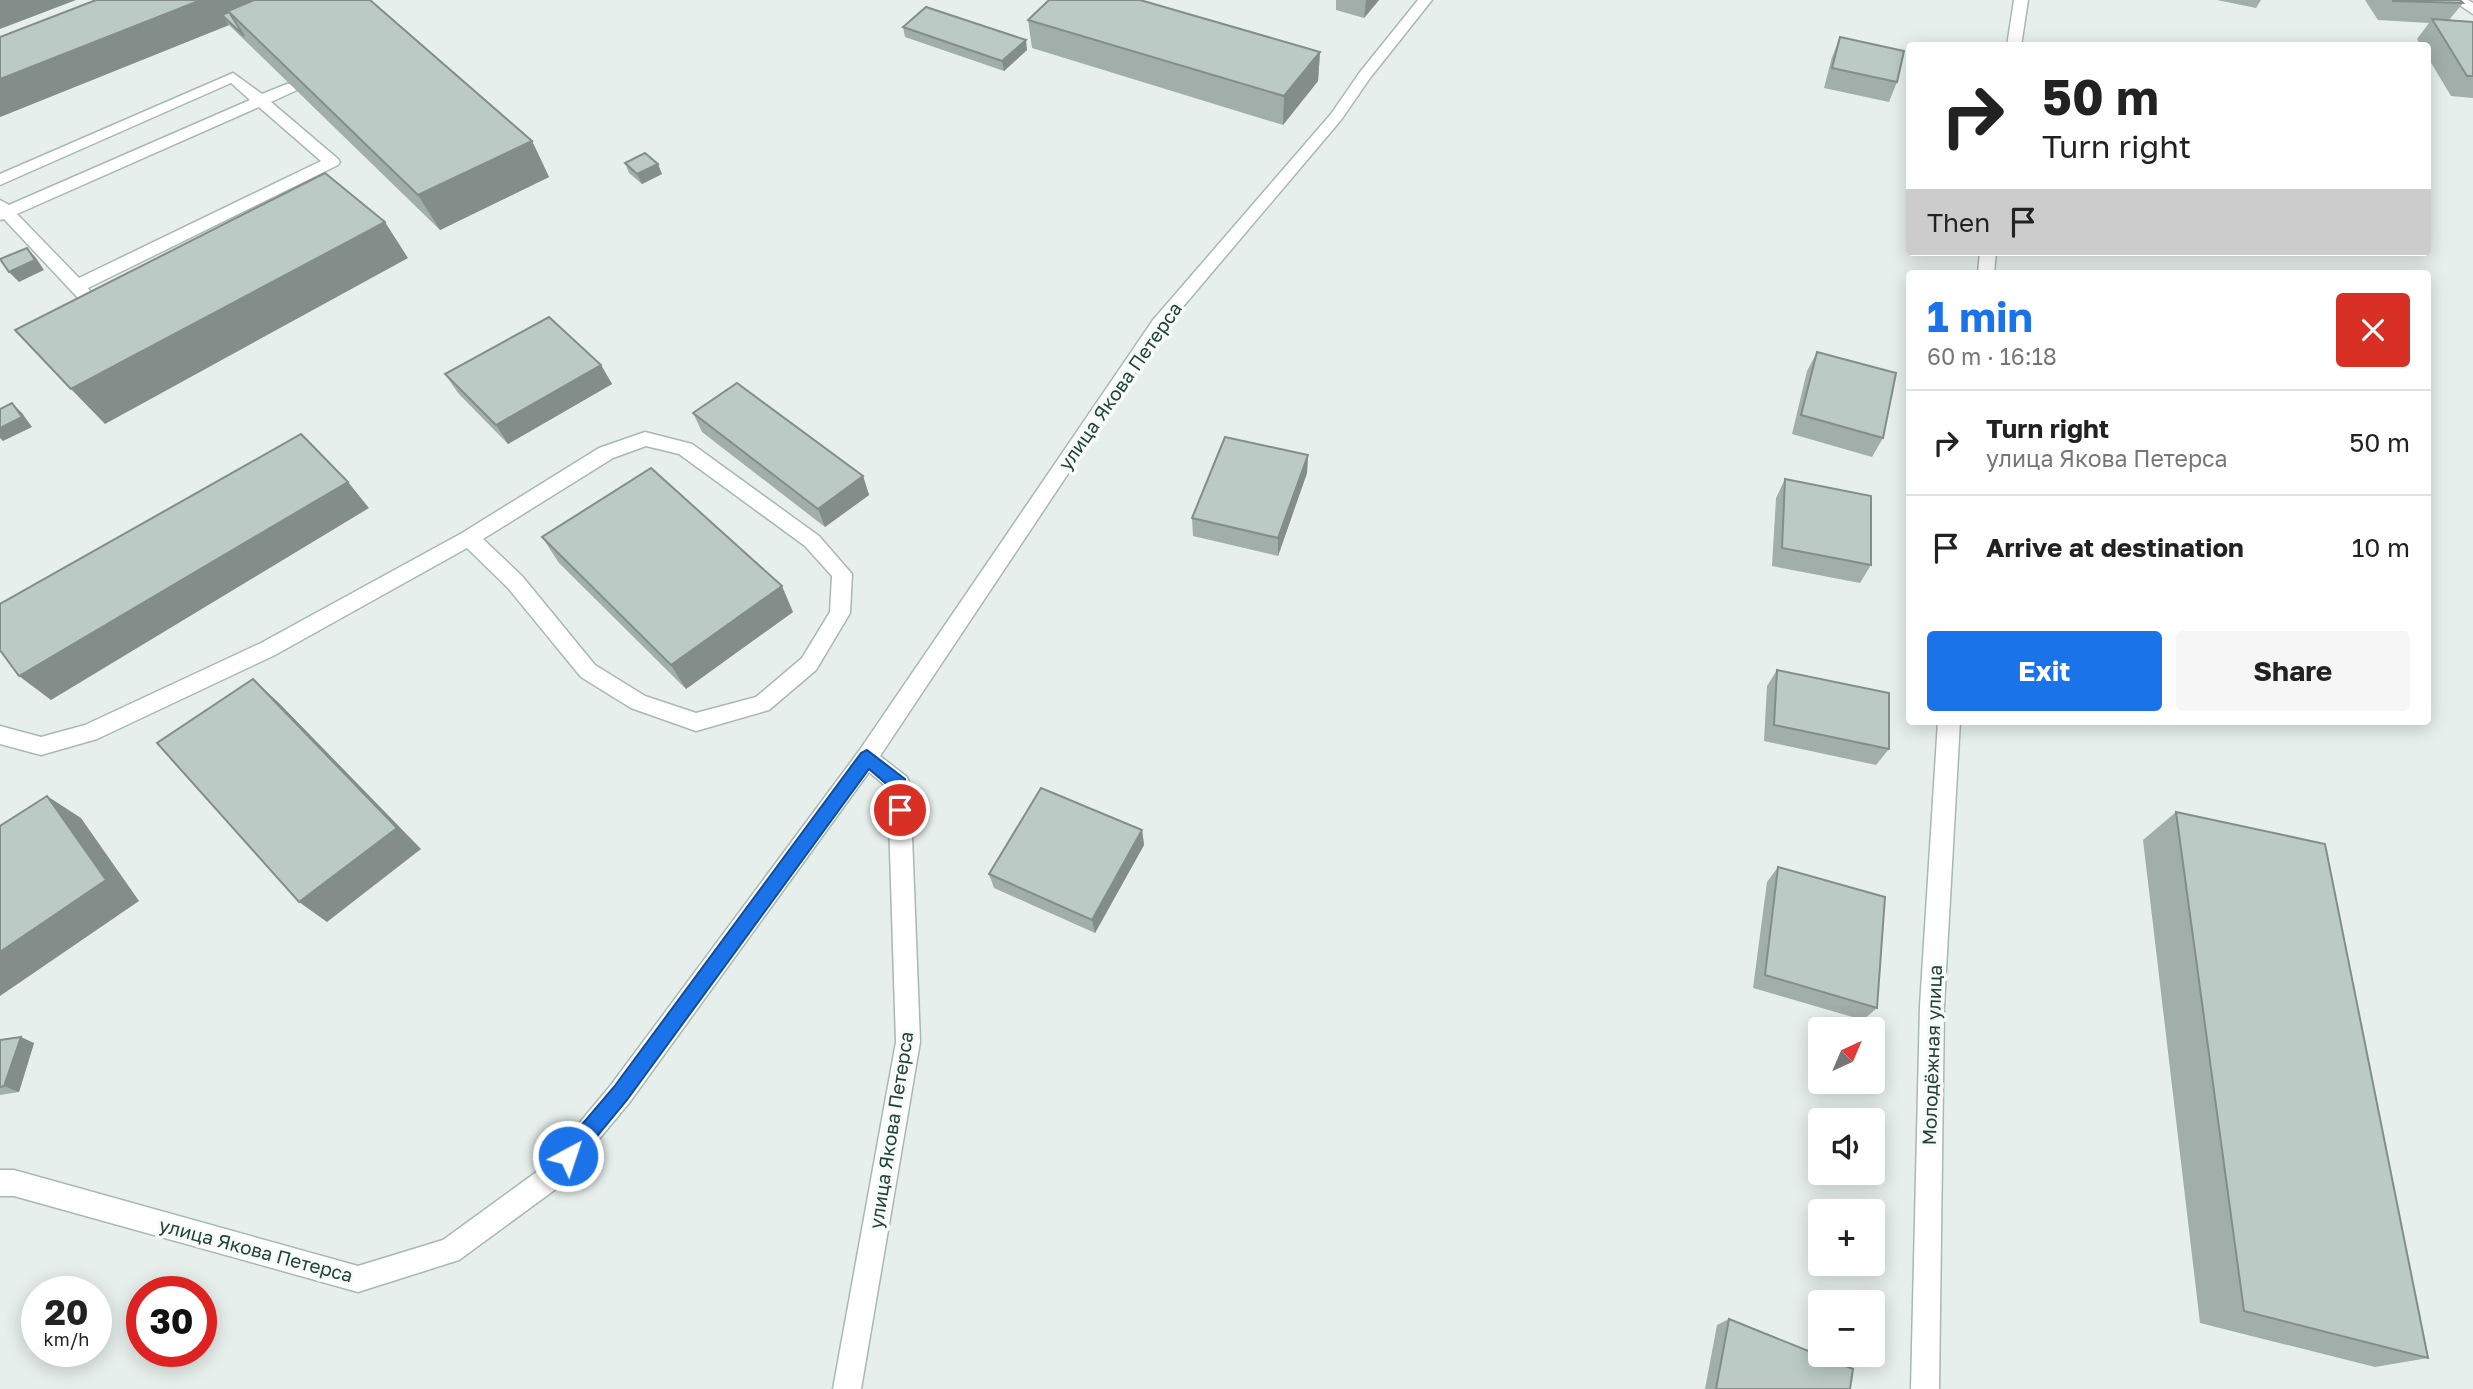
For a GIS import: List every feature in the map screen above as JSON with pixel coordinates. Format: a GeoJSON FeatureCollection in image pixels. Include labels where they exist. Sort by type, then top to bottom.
{"type":"FeatureCollection","features":[{"type":"Feature","properties":{"kind":"street","name":"улица Якова Петерса"},"geometry":{"type":"LineString","coordinates":[[0,1183],[14,1182],[358,1279],[450,1251],[551,1177],[620,1094],[867,758],[1159,324],[1336,117],[1365,75],[1425,0]]}},
{"type":"Feature","properties":{"kind":"street"},"geometry":{"type":"LineString","coordinates":[[2015,42],[2021,0]]}},
{"type":"Feature","properties":{"kind":"street"},"geometry":{"type":"LineString","coordinates":[[2459,0],[2473,10]]}},
{"type":"Feature","properties":{"kind":"street"},"geometry":{"type":"LineString","coordinates":[[0,180],[233,78],[332,162],[77,286]]}},
{"type":"Feature","properties":{"kind":"street"},"geometry":{"type":"LineString","coordinates":[[93,304],[2,211],[292,87]]}},
{"type":"Feature","properties":{"kind":"street"},"geometry":{"type":"LineString","coordinates":[[0,735],[41,746],[89,733],[268,649],[469,538],[606,453],[645,439],[685,449],[812,541],[842,574],[840,613],[809,664],[762,704],[696,722],[638,702],[588,671],[515,582],[469,538]]}},
{"type":"Feature","properties":{"kind":"street","name":"Молодёжная улица"},"geometry":{"type":"LineString","coordinates":[[1925,1389],[1932,1006],[1949,725]]}},
{"type":"Feature","properties":{"kind":"street","name":"улица Якова Петерса"},"geometry":{"type":"LineString","coordinates":[[847,1389],[908,1042],[899,785],[867,758]]}},
{"type":"Feature","properties":{"kind":"building"},"geometry":{"type":"Polygon","coordinates":[[[96,0],[201,0],[0,79],[0,37],[96,0]]]}},
{"type":"Feature","properties":{"kind":"building"},"geometry":{"type":"Polygon","coordinates":[[[254,0],[370,0],[532,141],[418,195],[228,11],[254,0]]]}},
{"type":"Feature","properties":{"kind":"building"},"geometry":{"type":"Polygon","coordinates":[[[1049,0],[1140,0],[1320,52],[1284,96],[1028,20],[1049,0]]]}},
{"type":"Feature","properties":{"kind":"building"},"geometry":{"type":"Polygon","coordinates":[[[2460,0],[2463,3],[2393,1],[2460,0]]]}},
{"type":"Feature","properties":{"kind":"building"},"geometry":{"type":"Polygon","coordinates":[[[926,7],[1026,40],[1002,61],[903,27],[926,7]]]}},
{"type":"Feature","properties":{"kind":"building"},"geometry":{"type":"Polygon","coordinates":[[[229,12],[244,36],[222,15],[229,12]]]}},
{"type":"Feature","properties":{"kind":"building"},"geometry":{"type":"Polygon","coordinates":[[[2432,19],[2473,22],[2473,76],[2467,76],[2432,19]]]}},
{"type":"Feature","properties":{"kind":"building"},"geometry":{"type":"Polygon","coordinates":[[[1840,37],[1904,51],[1897,82],[1832,68],[1840,37]]]}},
{"type":"Feature","properties":{"kind":"building"},"geometry":{"type":"Polygon","coordinates":[[[645,153],[658,164],[637,174],[625,163],[645,153]]]}},
{"type":"Feature","properties":{"kind":"building"},"geometry":{"type":"Polygon","coordinates":[[[325,173],[385,222],[71,389],[15,330],[325,173]]]}},
{"type":"Feature","properties":{"kind":"building"},"geometry":{"type":"Polygon","coordinates":[[[27,248],[35,260],[9,272],[0,259],[27,248]]]}},
{"type":"Feature","properties":{"kind":"building"},"geometry":{"type":"Polygon","coordinates":[[[549,317],[601,365],[496,425],[445,374],[549,317]]]}},
{"type":"Feature","properties":{"kind":"building"},"geometry":{"type":"Polygon","coordinates":[[[1817,352],[1896,373],[1883,438],[1801,415],[1817,352]]]}},
{"type":"Feature","properties":{"kind":"building"},"geometry":{"type":"Polygon","coordinates":[[[737,383],[863,476],[818,509],[693,413],[737,383]]]}},
{"type":"Feature","properties":{"kind":"building"},"geometry":{"type":"Polygon","coordinates":[[[12,403],[22,417],[0,428],[0,409],[12,403]]]}},
{"type":"Feature","properties":{"kind":"building"},"geometry":{"type":"Polygon","coordinates":[[[301,434],[348,482],[19,676],[0,650],[0,604],[301,434]]]}},
{"type":"Feature","properties":{"kind":"building"},"geometry":{"type":"Polygon","coordinates":[[[1225,437],[1308,455],[1278,538],[1192,518],[1225,437]]]}},
{"type":"Feature","properties":{"kind":"building"},"geometry":{"type":"Polygon","coordinates":[[[651,468],[782,586],[671,665],[542,537],[651,468]]]}},
{"type":"Feature","properties":{"kind":"building"},"geometry":{"type":"Polygon","coordinates":[[[1785,479],[1871,496],[1871,565],[1782,548],[1785,479]]]}},
{"type":"Feature","properties":{"kind":"building"},"geometry":{"type":"Polygon","coordinates":[[[1777,670],[1889,693],[1889,749],[1774,725],[1777,670]]]}},
{"type":"Feature","properties":{"kind":"building"},"geometry":{"type":"Polygon","coordinates":[[[253,679],[397,828],[299,902],[157,743],[253,679]]]}},
{"type":"Feature","properties":{"kind":"building"},"geometry":{"type":"Polygon","coordinates":[[[1041,788],[1142,830],[1092,920],[989,874],[1041,788]]]}},
{"type":"Feature","properties":{"kind":"building"},"geometry":{"type":"Polygon","coordinates":[[[47,796],[106,880],[0,952],[0,826],[47,796]]]}},
{"type":"Feature","properties":{"kind":"building"},"geometry":{"type":"Polygon","coordinates":[[[2176,812],[2325,844],[2428,1358],[2244,1311],[2176,812]]]}},
{"type":"Feature","properties":{"kind":"building"},"geometry":{"type":"Polygon","coordinates":[[[1778,867],[1885,897],[1877,1008],[1765,975],[1778,867]]]}},
{"type":"Feature","properties":{"kind":"building"},"geometry":{"type":"Polygon","coordinates":[[[21,1037],[4,1086],[0,1087],[0,1040],[21,1037]]]}},
{"type":"Feature","properties":{"kind":"building"},"geometry":{"type":"Polygon","coordinates":[[[1729,1319],[1808,1351],[1808,1367],[1853,1369],[1850,1389],[1716,1389],[1729,1319]]]}},
{"type":"Feature","properties":{"kind":"route"},"geometry":{"type":"LineString","coordinates":[[568,1156],[620,1094],[867,758],[899,785],[900,810]]}}]}
